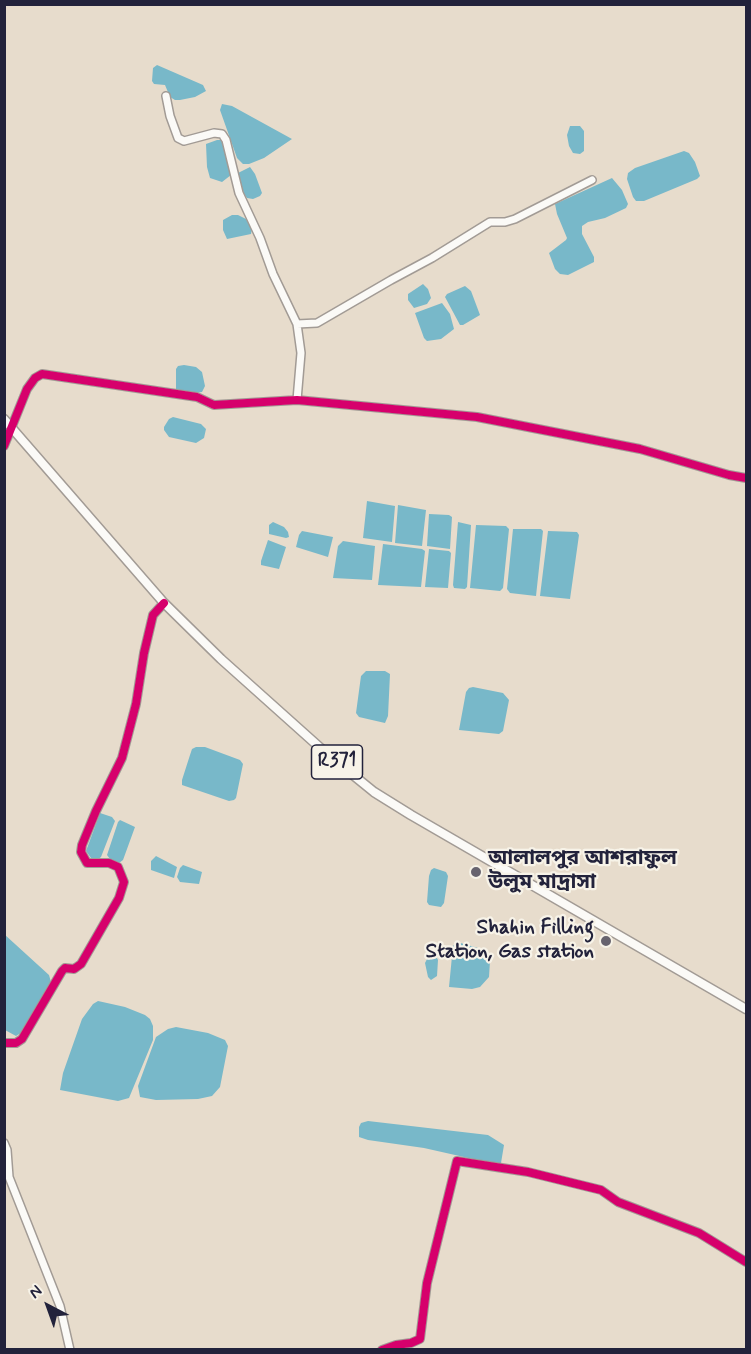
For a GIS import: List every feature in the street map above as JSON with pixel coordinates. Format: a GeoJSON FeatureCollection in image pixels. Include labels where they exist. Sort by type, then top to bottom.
{"type":"FeatureCollection","features":[{"type":"Feature","properties":{"kind":"main road","name":"R371"},"geometry":{"type":"LineString","coordinates":[[4,419],[164,603],[229,666],[326,753],[374,792],[747,1009]]}},
{"type":"Feature","properties":{"kind":"street"},"geometry":{"type":"LineString","coordinates":[[166,96],[177,138],[184,141],[214,133],[222,134],[226,140],[239,193],[297,324],[302,353],[297,400]]}},
{"type":"Feature","properties":{"kind":"street"},"geometry":{"type":"LineString","coordinates":[[297,324],[317,323],[432,258],[490,222],[515,219],[592,180]]}},
{"type":"Feature","properties":{"kind":"street"},"geometry":{"type":"LineString","coordinates":[[4,446],[27,389],[35,378],[42,374],[197,397],[214,405],[297,400],[477,417],[640,449],[729,476],[747,478]]}},
{"type":"Feature","properties":{"kind":"street"},"geometry":{"type":"LineString","coordinates":[[4,1043],[16,1043],[22,1039],[62,971],[65,968],[74,969],[81,964],[119,898],[124,882],[118,867],[109,863],[87,862],[81,852],[82,845],[122,758],[136,704],[140,672],[153,615],[164,603]]}},
{"type":"Feature","properties":{"kind":"street"},"geometry":{"type":"LineString","coordinates":[[4,1143],[7,1150],[9,1177],[60,1306],[70,1350]]}},
{"type":"Feature","properties":{"kind":"street"},"geometry":{"type":"LineString","coordinates":[[382,1350],[420,1339],[427,1283],[456,1161],[528,1172],[601,1190],[618,1202],[699,1233],[747,1263]]}},
{"type":"Feature","properties":{"kind":"water"},"geometry":{"type":"Polygon","coordinates":[[[157,65],[203,85],[206,91],[195,97],[175,100],[170,97],[165,85],[154,84],[152,81],[153,68],[157,65]]]}},
{"type":"Feature","properties":{"kind":"water"},"geometry":{"type":"Polygon","coordinates":[[[222,104],[232,106],[292,139],[264,158],[243,164],[237,158],[220,110],[222,104]]]}},
{"type":"Feature","properties":{"kind":"water"},"geometry":{"type":"Polygon","coordinates":[[[570,126],[580,126],[584,131],[584,151],[580,154],[573,153],[569,146],[567,135],[570,126]]]}},
{"type":"Feature","properties":{"kind":"water"},"geometry":{"type":"Polygon","coordinates":[[[221,140],[223,145],[231,175],[222,182],[210,178],[207,167],[206,144],[221,140]]]}},
{"type":"Feature","properties":{"kind":"water"},"geometry":{"type":"Polygon","coordinates":[[[684,151],[689,153],[695,162],[700,176],[644,201],[636,201],[627,179],[628,173],[635,168],[684,151]]]}},
{"type":"Feature","properties":{"kind":"water"},"geometry":{"type":"Polygon","coordinates":[[[250,167],[262,193],[253,199],[247,198],[244,194],[238,173],[250,167]]]}},
{"type":"Feature","properties":{"kind":"water"},"geometry":{"type":"Polygon","coordinates":[[[612,178],[622,190],[628,204],[626,208],[582,226],[582,234],[594,257],[594,262],[568,275],[560,274],[555,269],[549,253],[567,238],[555,204],[612,178]]]}},
{"type":"Feature","properties":{"kind":"water"},"geometry":{"type":"Polygon","coordinates":[[[232,215],[246,219],[252,229],[251,234],[227,239],[223,230],[223,220],[232,215]]]}},
{"type":"Feature","properties":{"kind":"water"},"geometry":{"type":"Polygon","coordinates":[[[423,284],[428,289],[431,298],[427,304],[414,308],[408,300],[408,294],[423,284]]]}},
{"type":"Feature","properties":{"kind":"water"},"geometry":{"type":"Polygon","coordinates":[[[465,286],[471,291],[480,315],[460,325],[445,297],[465,286]]]}},
{"type":"Feature","properties":{"kind":"water"},"geometry":{"type":"Polygon","coordinates":[[[442,303],[450,314],[454,329],[441,339],[427,341],[415,313],[442,303]]]}},
{"type":"Feature","properties":{"kind":"water"},"geometry":{"type":"Polygon","coordinates":[[[184,365],[196,367],[202,372],[205,386],[202,392],[176,390],[176,369],[184,365]]]}},
{"type":"Feature","properties":{"kind":"water"},"geometry":{"type":"Polygon","coordinates":[[[173,417],[201,424],[206,429],[204,438],[196,443],[169,437],[164,427],[173,417]]]}},
{"type":"Feature","properties":{"kind":"water"},"geometry":{"type":"Polygon","coordinates":[[[367,501],[395,506],[392,542],[363,538],[367,501]]]}},
{"type":"Feature","properties":{"kind":"water"},"geometry":{"type":"Polygon","coordinates":[[[398,505],[426,510],[422,546],[395,543],[398,505]]]}},
{"type":"Feature","properties":{"kind":"water"},"geometry":{"type":"Polygon","coordinates":[[[429,514],[452,517],[450,549],[427,546],[429,514]]]}},
{"type":"Feature","properties":{"kind":"water"},"geometry":{"type":"Polygon","coordinates":[[[273,522],[284,527],[289,537],[269,534],[269,525],[273,522]]]}},
{"type":"Feature","properties":{"kind":"water"},"geometry":{"type":"Polygon","coordinates":[[[458,522],[471,525],[467,587],[465,589],[454,588],[453,585],[458,522]]]}},
{"type":"Feature","properties":{"kind":"water"},"geometry":{"type":"Polygon","coordinates":[[[476,525],[506,526],[509,529],[503,588],[500,591],[470,588],[476,525]]]}},
{"type":"Feature","properties":{"kind":"water"},"geometry":{"type":"Polygon","coordinates":[[[513,529],[541,529],[543,531],[536,596],[510,593],[507,589],[513,529]]]}},
{"type":"Feature","properties":{"kind":"water"},"geometry":{"type":"Polygon","coordinates":[[[302,531],[333,537],[328,557],[296,547],[302,531]]]}},
{"type":"Feature","properties":{"kind":"water"},"geometry":{"type":"Polygon","coordinates":[[[548,531],[577,532],[579,535],[570,599],[540,596],[548,531]]]}},
{"type":"Feature","properties":{"kind":"water"},"geometry":{"type":"Polygon","coordinates":[[[268,540],[286,547],[279,569],[261,565],[268,540]]]}},
{"type":"Feature","properties":{"kind":"water"},"geometry":{"type":"Polygon","coordinates":[[[343,541],[375,546],[372,580],[333,578],[338,546],[343,541]]]}},
{"type":"Feature","properties":{"kind":"water"},"geometry":{"type":"Polygon","coordinates":[[[383,544],[425,551],[421,587],[378,585],[383,544]]]}},
{"type":"Feature","properties":{"kind":"water"},"geometry":{"type":"Polygon","coordinates":[[[429,549],[451,553],[448,588],[425,587],[429,549]]]}},
{"type":"Feature","properties":{"kind":"water"},"geometry":{"type":"Polygon","coordinates":[[[366,671],[385,671],[390,674],[388,716],[385,723],[359,717],[356,713],[361,676],[366,671]]]}},
{"type":"Feature","properties":{"kind":"water"},"geometry":{"type":"Polygon","coordinates":[[[473,687],[503,693],[509,700],[503,731],[499,734],[459,730],[466,692],[473,687]]]}},
{"type":"Feature","properties":{"kind":"water"},"geometry":{"type":"Polygon","coordinates":[[[205,747],[240,760],[243,764],[234,800],[229,801],[182,785],[192,749],[205,747]]]}},
{"type":"Feature","properties":{"kind":"water"},"geometry":{"type":"Polygon","coordinates":[[[100,813],[112,817],[115,821],[101,857],[97,860],[91,858],[86,851],[100,813]]]}},
{"type":"Feature","properties":{"kind":"water"},"geometry":{"type":"Polygon","coordinates":[[[120,820],[135,827],[123,860],[119,863],[107,855],[120,820]]]}},
{"type":"Feature","properties":{"kind":"water"},"geometry":{"type":"Polygon","coordinates":[[[156,856],[177,867],[174,878],[151,870],[151,861],[156,856]]]}},
{"type":"Feature","properties":{"kind":"water"},"geometry":{"type":"Polygon","coordinates":[[[183,865],[202,872],[199,884],[180,882],[177,877],[183,865]]]}},
{"type":"Feature","properties":{"kind":"water"},"geometry":{"type":"Polygon","coordinates":[[[434,868],[446,872],[448,876],[444,903],[441,907],[429,905],[427,902],[429,876],[434,868]]]}},
{"type":"Feature","properties":{"kind":"water"},"geometry":{"type":"Polygon","coordinates":[[[4,934],[49,975],[51,982],[24,1031],[16,1036],[5,1030],[4,934]]]}},
{"type":"Feature","properties":{"kind":"water"},"geometry":{"type":"Polygon","coordinates":[[[457,942],[478,948],[490,961],[489,977],[480,987],[472,989],[449,987],[453,946],[457,942]]]}},
{"type":"Feature","properties":{"kind":"water"},"geometry":{"type":"Polygon","coordinates":[[[435,954],[438,960],[437,976],[431,980],[428,977],[425,963],[428,957],[435,954]]]}},
{"type":"Feature","properties":{"kind":"water"},"geometry":{"type":"Polygon","coordinates":[[[98,1001],[125,1007],[145,1015],[153,1026],[153,1040],[129,1098],[118,1101],[60,1090],[63,1073],[82,1019],[98,1001]]]}},
{"type":"Feature","properties":{"kind":"water"},"geometry":{"type":"Polygon","coordinates":[[[176,1027],[208,1033],[225,1040],[228,1046],[220,1087],[212,1096],[198,1099],[156,1100],[140,1097],[138,1086],[156,1037],[176,1027]]]}},
{"type":"Feature","properties":{"kind":"water"},"geometry":{"type":"Polygon","coordinates":[[[368,1121],[488,1135],[504,1145],[501,1163],[495,1164],[424,1148],[359,1137],[361,1123],[368,1121]]]}},
{"type":"Feature","properties":{"kind":"cycle path"},"geometry":{"type":"LineString","coordinates":[[4,446],[27,389],[35,378],[42,374],[197,397],[214,405],[297,400],[477,417],[640,449],[746,478]]}},
{"type":"Feature","properties":{"kind":"cycle path"},"geometry":{"type":"LineString","coordinates":[[4,1043],[16,1043],[22,1039],[62,971],[65,968],[74,969],[81,964],[119,898],[124,882],[118,867],[109,863],[87,863],[81,852],[82,845],[122,758],[136,704],[153,615],[164,603]]}},
{"type":"Feature","properties":{"kind":"cycle path"},"geometry":{"type":"LineString","coordinates":[[382,1350],[420,1339],[427,1283],[457,1161],[528,1172],[601,1190],[618,1202],[699,1233],[746,1262]]}},
{"type":"Feature","properties":{"kind":"place","name":"আলালপুর আশরাফুল উলুম মাদ্রাসা"},"geometry":{"type":"Point","coordinates":[476,872]}},
{"type":"Feature","properties":{"kind":"place","name":"Shahin Filling Station, Gas station"},"geometry":{"type":"Point","coordinates":[606,941]}}]}
